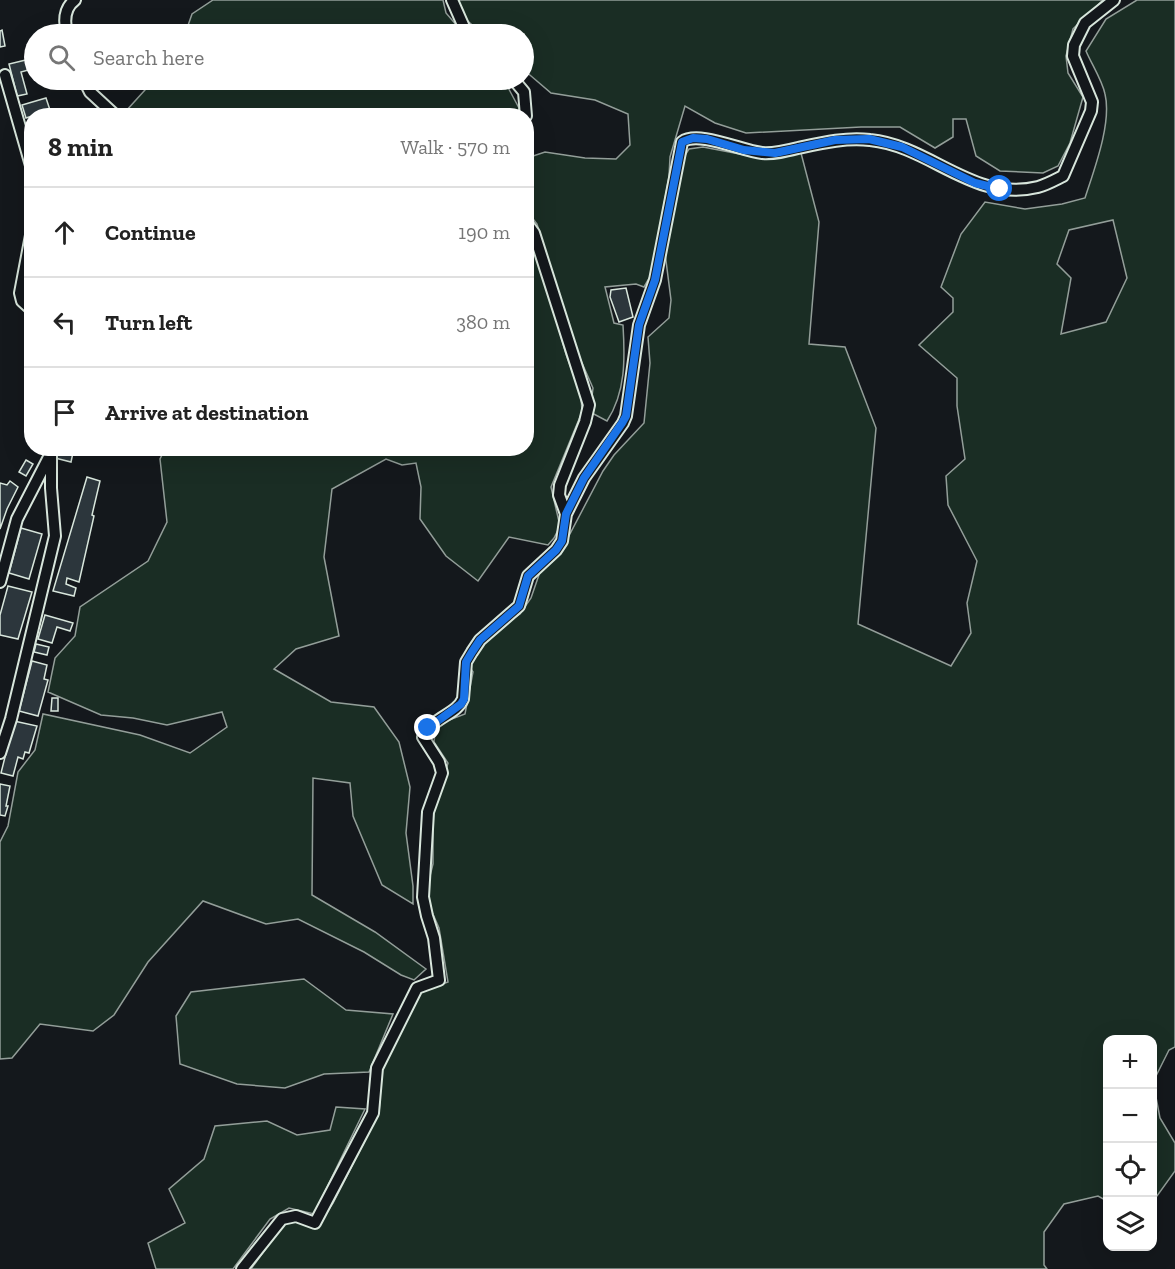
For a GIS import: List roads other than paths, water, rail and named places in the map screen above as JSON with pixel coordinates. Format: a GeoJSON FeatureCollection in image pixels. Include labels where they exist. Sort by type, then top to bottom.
{"type":"FeatureCollection","features":[{"type":"Feature","properties":{"kind":"street"},"geometry":{"type":"LineString","coordinates":[[67,24],[66,13],[71,2],[75,0]]}},
{"type":"Feature","properties":{"kind":"street"},"geometry":{"type":"LineString","coordinates":[[452,0],[463,24]]}},
{"type":"Feature","properties":{"kind":"street"},"geometry":{"type":"LineString","coordinates":[[242,1269],[282,1219],[296,1215],[315,1223],[373,1113],[377,1068],[417,988],[439,980],[434,938],[423,897],[428,812],[442,773],[439,762],[423,738],[428,728],[436,720],[461,704],[464,699],[466,662],[480,640],[519,606],[530,572],[556,550],[562,541],[566,514],[584,478],[626,416],[639,325],[655,280],[682,142],[693,138],[707,139],[744,150],[775,153],[835,140],[869,139],[902,147],[975,183],[1000,189],[1018,190],[1040,187],[1063,176],[1091,111],[1092,102],[1087,85],[1073,56],[1074,45],[1085,23],[1114,0]]}},
{"type":"Feature","properties":{"kind":"street"},"geometry":{"type":"LineString","coordinates":[[5,75],[24,141]]}},
{"type":"Feature","properties":{"kind":"street"},"geometry":{"type":"LineString","coordinates":[[89,90],[107,108]]}},
{"type":"Feature","properties":{"kind":"street"},"geometry":{"type":"LineString","coordinates":[[522,90],[525,108]]}},
{"type":"Feature","properties":{"kind":"street"},"geometry":{"type":"LineString","coordinates":[[534,233],[589,405],[585,422],[560,485],[561,505],[566,514]]}},
{"type":"Feature","properties":{"kind":"street"},"geometry":{"type":"LineString","coordinates":[[24,272],[20,293],[24,303]]}},
{"type":"Feature","properties":{"kind":"street"},"geometry":{"type":"LineString","coordinates":[[0,582],[17,519],[49,456]]}},
{"type":"Feature","properties":{"kind":"street"},"geometry":{"type":"LineString","coordinates":[[0,753],[11,719],[55,536],[51,456]]}}]}
